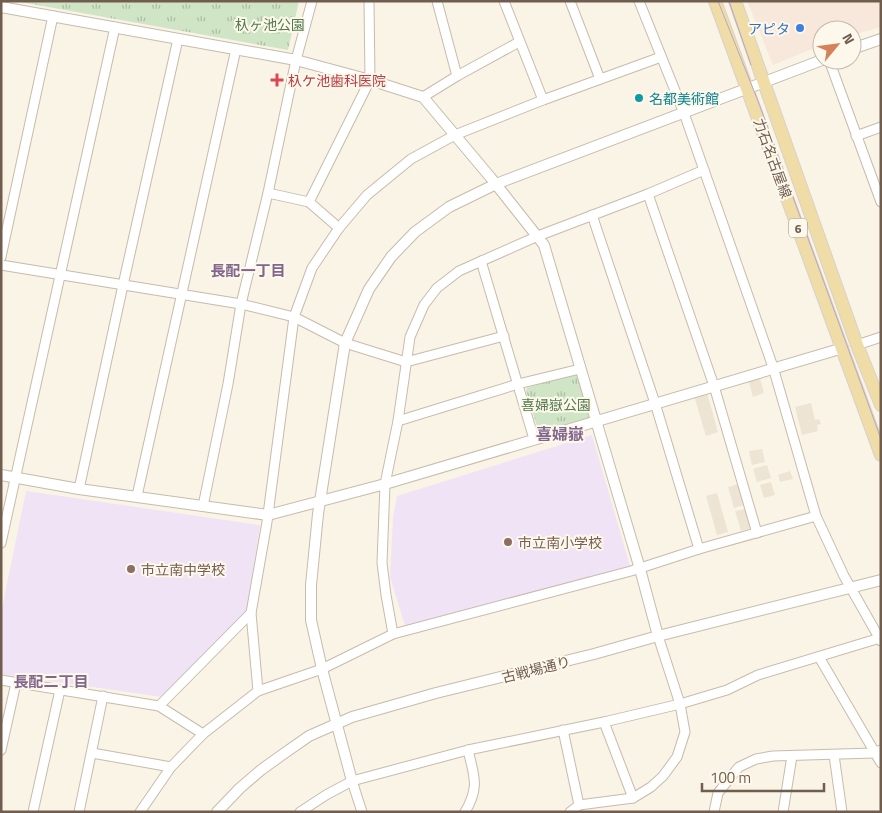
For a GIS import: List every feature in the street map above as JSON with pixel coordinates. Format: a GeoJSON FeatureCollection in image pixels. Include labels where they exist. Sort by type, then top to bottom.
{"type":"FeatureCollection","features":[{"type":"Feature","properties":{"kind":"main road","name":"力石名古屋線"},"geometry":{"type":"LineString","coordinates":[[715,1],[881,455]]}},
{"type":"Feature","properties":{"kind":"main road","name":"力石名古屋線"},"geometry":{"type":"LineString","coordinates":[[735,1],[857,345],[881,405]]}},
{"type":"Feature","properties":{"kind":"street"},"geometry":{"type":"LineString","coordinates":[[202,506],[228,384],[242,304],[296,60],[312,1]]}},
{"type":"Feature","properties":{"kind":"street"},"geometry":{"type":"LineString","coordinates":[[309,202],[370,80],[368,1]]}},
{"type":"Feature","properties":{"kind":"street"},"geometry":{"type":"LineString","coordinates":[[436,1],[457,76]]}},
{"type":"Feature","properties":{"kind":"street"},"geometry":{"type":"LineString","coordinates":[[504,1],[543,100]]}},
{"type":"Feature","properties":{"kind":"street"},"geometry":{"type":"LineString","coordinates":[[570,1],[600,79]]}},
{"type":"Feature","properties":{"kind":"street"},"geometry":{"type":"LineString","coordinates":[[300,812],[352,781],[468,750],[680,704],[727,690],[758,675],[880,640],[850,587],[816,516],[773,367],[684,113],[640,1]]}},
{"type":"Feature","properties":{"kind":"street"},"geometry":{"type":"LineString","coordinates":[[1,7],[296,60],[423,97],[538,236],[544,245],[658,636],[680,704],[684,732],[677,757],[664,776],[651,787],[633,798],[579,805],[570,812]]}},
{"type":"Feature","properties":{"kind":"street"},"geometry":{"type":"LineString","coordinates":[[1,257],[53,16]]}},
{"type":"Feature","properties":{"kind":"street"},"geometry":{"type":"LineString","coordinates":[[1,543],[115,27]]}},
{"type":"Feature","properties":{"kind":"street"},"geometry":{"type":"LineString","coordinates":[[79,489],[178,38]]}},
{"type":"Feature","properties":{"kind":"street"},"geometry":{"type":"LineString","coordinates":[[862,46],[881,39]]}},
{"type":"Feature","properties":{"kind":"street"},"geometry":{"type":"LineString","coordinates":[[423,97],[519,42]]}},
{"type":"Feature","properties":{"kind":"street"},"geometry":{"type":"LineString","coordinates":[[137,496],[236,49]]}},
{"type":"Feature","properties":{"kind":"street"},"geometry":{"type":"LineString","coordinates":[[258,691],[251,614],[268,515],[294,317],[312,268],[340,228],[367,196],[411,159],[455,135],[543,100],[661,57]]}},
{"type":"Feature","properties":{"kind":"street"},"geometry":{"type":"LineString","coordinates":[[362,812],[336,724],[311,620],[318,514],[345,343],[369,289],[391,257],[415,232],[448,208],[496,184],[812,64]]}},
{"type":"Feature","properties":{"kind":"street"},"geometry":{"type":"LineString","coordinates":[[833,70],[881,202]]}},
{"type":"Feature","properties":{"kind":"street"},"geometry":{"type":"LineString","coordinates":[[856,136],[881,127]]}},
{"type":"Feature","properties":{"kind":"street"},"geometry":{"type":"LineString","coordinates":[[393,634],[382,563],[384,484],[398,421],[410,337],[424,305],[437,288],[459,271],[538,236],[648,194],[704,170]]}},
{"type":"Feature","properties":{"kind":"street"},"geometry":{"type":"LineString","coordinates":[[268,193],[309,202],[340,228]]}},
{"type":"Feature","properties":{"kind":"street"},"geometry":{"type":"LineString","coordinates":[[648,194],[714,386],[758,533]]}},
{"type":"Feature","properties":{"kind":"street"},"geometry":{"type":"LineString","coordinates":[[592,215],[655,403],[699,549]]}},
{"type":"Feature","properties":{"kind":"street"},"geometry":{"type":"LineString","coordinates":[[482,261],[534,439]]}},
{"type":"Feature","properties":{"kind":"street"},"geometry":{"type":"LineString","coordinates":[[1,265],[242,304],[294,317],[345,343],[406,362],[504,336]]}},
{"type":"Feature","properties":{"kind":"street"},"geometry":{"type":"LineString","coordinates":[[857,345],[881,337]]}},
{"type":"Feature","properties":{"kind":"street"},"geometry":{"type":"LineString","coordinates":[[1,476],[79,489],[268,515],[384,484],[842,348]]}},
{"type":"Feature","properties":{"kind":"street"},"geometry":{"type":"LineString","coordinates":[[398,421],[518,384],[580,369]]}},
{"type":"Feature","properties":{"kind":"street"},"geometry":{"type":"LineString","coordinates":[[140,812],[171,767],[203,734],[258,691],[322,669],[393,634],[640,569],[699,549],[816,516]]}},
{"type":"Feature","properties":{"kind":"street","name":"古戦場通り"},"geometry":{"type":"LineString","coordinates":[[217,812],[261,770],[309,736],[336,724],[390,706],[881,580]]}},
{"type":"Feature","properties":{"kind":"street"},"geometry":{"type":"LineString","coordinates":[[158,706],[251,614]]}},
{"type":"Feature","properties":{"kind":"street"},"geometry":{"type":"LineString","coordinates":[[820,657],[877,752],[881,763]]}},
{"type":"Feature","properties":{"kind":"street"},"geometry":{"type":"LineString","coordinates":[[1,680],[158,706],[203,734]]}},
{"type":"Feature","properties":{"kind":"street"},"geometry":{"type":"LineString","coordinates":[[1,750],[16,683]]}},
{"type":"Feature","properties":{"kind":"street"},"geometry":{"type":"LineString","coordinates":[[33,812],[60,690]]}},
{"type":"Feature","properties":{"kind":"street"},"geometry":{"type":"LineString","coordinates":[[79,812],[103,696]]}},
{"type":"Feature","properties":{"kind":"street"},"geometry":{"type":"LineString","coordinates":[[604,722],[633,798]]}},
{"type":"Feature","properties":{"kind":"street"},"geometry":{"type":"LineString","coordinates":[[564,730],[579,805]]}},
{"type":"Feature","properties":{"kind":"street"},"geometry":{"type":"LineString","coordinates":[[465,812],[472,801],[476,783],[468,750]]}},
{"type":"Feature","properties":{"kind":"street"},"geometry":{"type":"LineString","coordinates":[[714,812],[718,793],[739,768],[756,758],[877,752]]}},
{"type":"Feature","properties":{"kind":"street"},"geometry":{"type":"LineString","coordinates":[[92,754],[171,767]]}},
{"type":"Feature","properties":{"kind":"street"},"geometry":{"type":"LineString","coordinates":[[834,755],[842,812]]}},
{"type":"Feature","properties":{"kind":"street"},"geometry":{"type":"LineString","coordinates":[[783,812],[792,756]]}},
{"type":"Feature","properties":{"kind":"shaded area","name":"アピタ"},"geometry":{"type":"Polygon","coordinates":[[[747,1],[881,1],[881,27],[862,32],[862,20],[812,20],[812,49],[773,65],[747,1]]]}},
{"type":"Feature","properties":{"kind":"shaded area"},"geometry":{"type":"Polygon","coordinates":[[[759,375],[764,393],[753,397],[748,379],[759,375]]]}},
{"type":"Feature","properties":{"kind":"shaded area"},"geometry":{"type":"Polygon","coordinates":[[[707,393],[718,432],[706,436],[694,396],[707,393]]]}},
{"type":"Feature","properties":{"kind":"shaded area"},"geometry":{"type":"Polygon","coordinates":[[[811,403],[815,420],[819,419],[821,424],[817,425],[818,431],[802,435],[795,407],[811,403]]]}},
{"type":"Feature","properties":{"kind":"shaded area","name":"市立南小学校"},"geometry":{"type":"Polygon","coordinates":[[[592,435],[630,566],[405,626],[390,577],[393,518],[397,496],[592,435]]]}},
{"type":"Feature","properties":{"kind":"shaded area"},"geometry":{"type":"Polygon","coordinates":[[[762,449],[765,462],[752,465],[749,451],[762,449]]]}},
{"type":"Feature","properties":{"kind":"shaded area"},"geometry":{"type":"Polygon","coordinates":[[[767,465],[771,478],[757,482],[753,469],[767,465]]]}},
{"type":"Feature","properties":{"kind":"shaded area"},"geometry":{"type":"Polygon","coordinates":[[[790,471],[793,479],[780,482],[778,475],[790,471]]]}},
{"type":"Feature","properties":{"kind":"shaded area"},"geometry":{"type":"Polygon","coordinates":[[[771,482],[775,495],[764,498],[760,485],[771,482]]]}},
{"type":"Feature","properties":{"kind":"shaded area"},"geometry":{"type":"Polygon","coordinates":[[[739,484],[744,505],[734,508],[728,487],[739,484]]]}},
{"type":"Feature","properties":{"kind":"shaded area","name":"市立南中学校"},"geometry":{"type":"Polygon","coordinates":[[[26,491],[260,525],[246,615],[163,697],[1,674],[1,613],[26,491]]]}},
{"type":"Feature","properties":{"kind":"shaded area"},"geometry":{"type":"Polygon","coordinates":[[[717,493],[728,532],[717,535],[706,496],[717,493]]]}},
{"type":"Feature","properties":{"kind":"shaded area"},"geometry":{"type":"Polygon","coordinates":[[[745,509],[751,528],[741,531],[735,511],[745,509]]]}},
{"type":"Feature","properties":{"kind":"green space","name":"杁ヶ池公園"},"geometry":{"type":"Polygon","coordinates":[[[15,1],[299,1],[288,50],[15,1]]]}},
{"type":"Feature","properties":{"kind":"green space","name":"喜婦嶽公園"},"geometry":{"type":"Polygon","coordinates":[[[578,374],[591,414],[588,419],[542,434],[539,433],[526,391],[527,388],[578,374]]]}},
{"type":"Feature","properties":{"kind":"tram line"},"geometry":{"type":"LineString","coordinates":[[718,1],[758,101],[881,439]]}},
{"type":"Feature","properties":{"kind":"tram line"},"geometry":{"type":"LineString","coordinates":[[729,1],[751,65]]}},
{"type":"Feature","properties":{"kind":"place","name":"アピタ"},"geometry":{"type":"Point","coordinates":[800,28]}},
{"type":"Feature","properties":{"kind":"place","name":"杁ケ池歯科医院"},"geometry":{"type":"Point","coordinates":[277,80]}},
{"type":"Feature","properties":{"kind":"place","name":"名都美術館"},"geometry":{"type":"Point","coordinates":[639,98]}},
{"type":"Feature","properties":{"kind":"place","name":"市立南小学校"},"geometry":{"type":"Point","coordinates":[508,542]}},
{"type":"Feature","properties":{"kind":"place","name":"市立南中学校"},"geometry":{"type":"Point","coordinates":[131,569]}},
{"type":"Feature","properties":{"kind":"district","name":"長配一丁目"},"geometry":{"type":"Point","coordinates":[248,270]}},
{"type":"Feature","properties":{"kind":"district","name":"喜婦嶽"},"geometry":{"type":"Point","coordinates":[560,434]}},
{"type":"Feature","properties":{"kind":"district","name":"長配二丁目"},"geometry":{"type":"Point","coordinates":[51,681]}}]}
